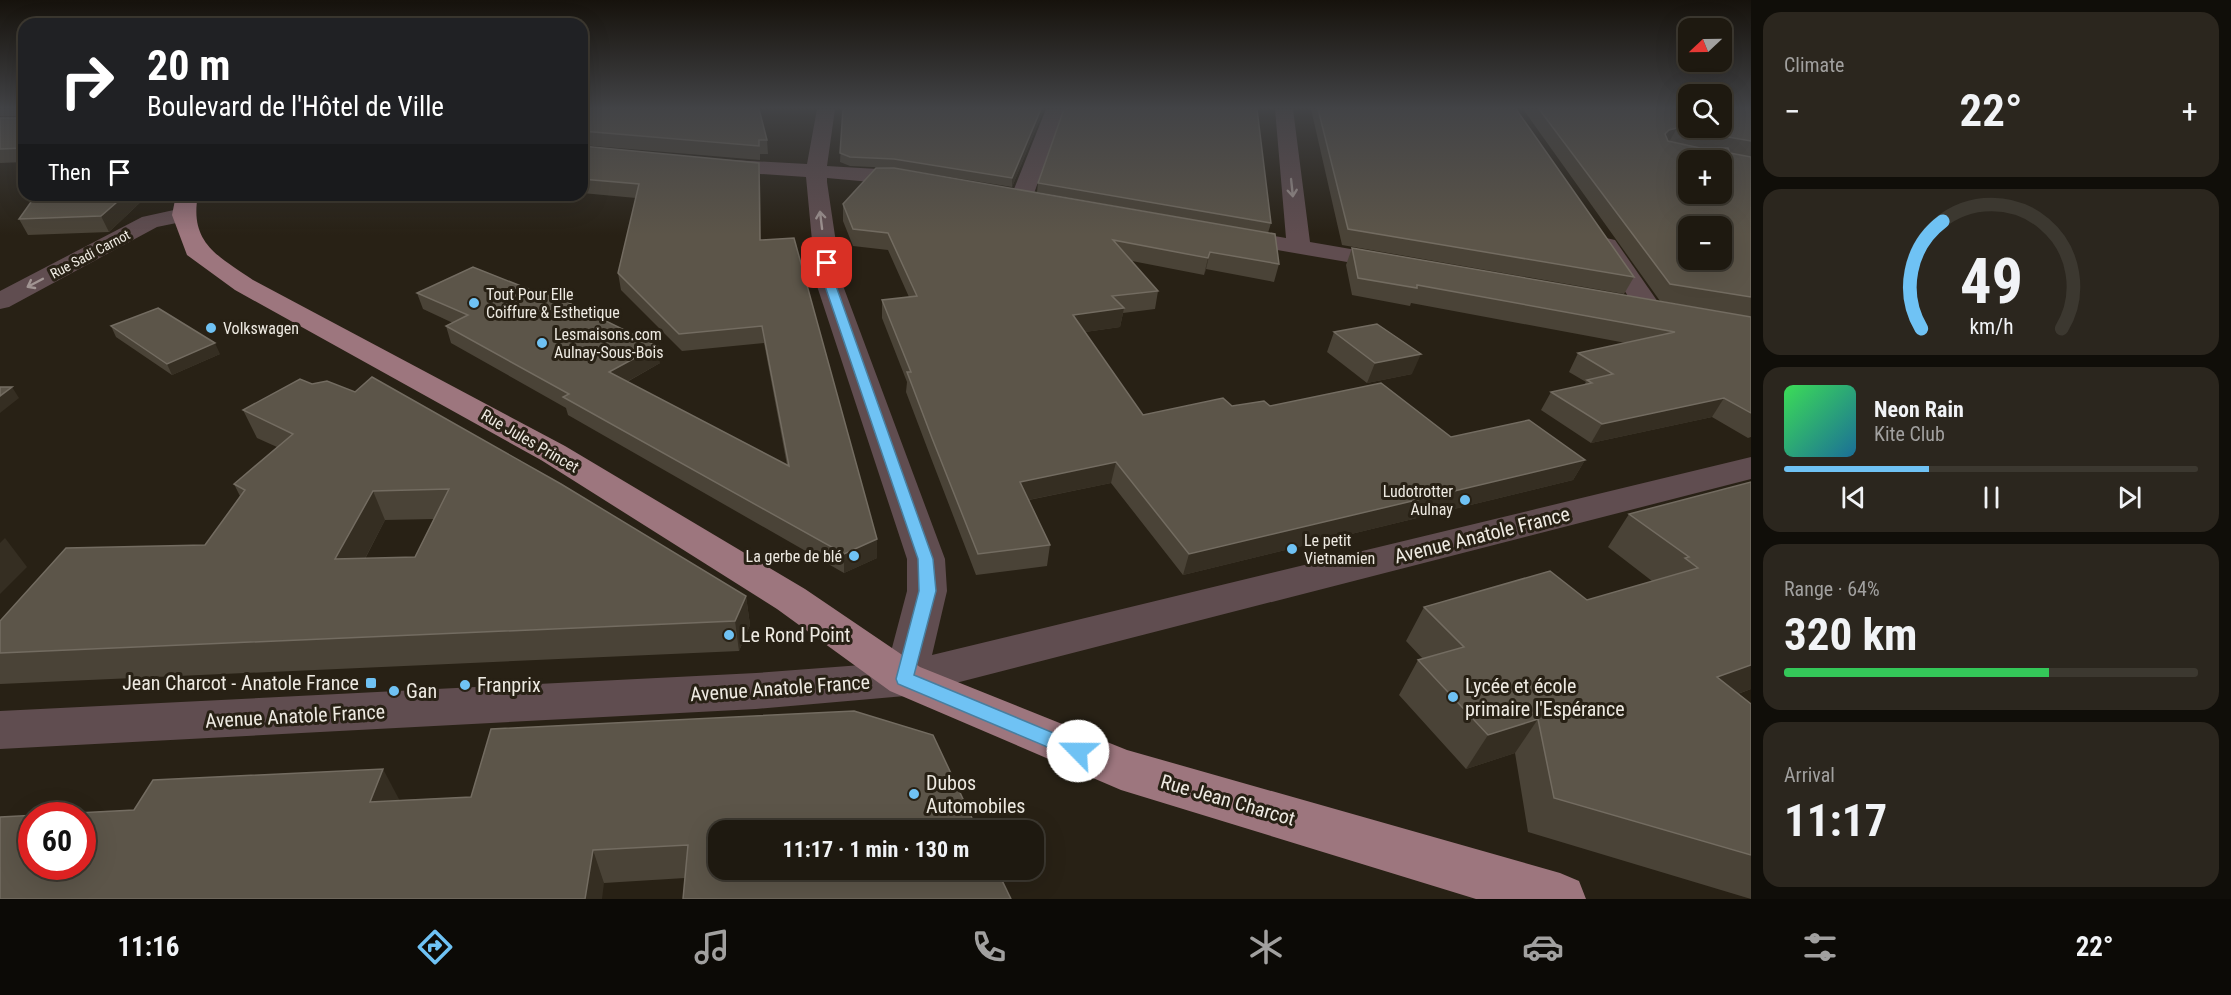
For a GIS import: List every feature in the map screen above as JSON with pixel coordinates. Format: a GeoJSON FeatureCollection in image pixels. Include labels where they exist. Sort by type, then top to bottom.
{"type":"FeatureCollection","features":[{"type":"Feature","properties":{"kind":"main road","name":"Rue Jules Princet"},"geometry":{"type":"LineString","coordinates":[[185,205],[199,255],[244,285],[553,453],[790,599],[905,679]]}},
{"type":"Feature","properties":{"kind":"main road","name":"Rue Jean Charcot"},"geometry":{"type":"LineString","coordinates":[[905,679],[1121,769],[1560,899]]}},
{"type":"Feature","properties":{"kind":"street"},"geometry":{"type":"LineString","coordinates":[[819,151],[816,173],[829,283],[926,559],[927,591],[905,679]]}},
{"type":"Feature","properties":{"kind":"street"},"geometry":{"type":"LineString","coordinates":[[1021,199],[1039,151]]}},
{"type":"Feature","properties":{"kind":"street"},"geometry":{"type":"LineString","coordinates":[[1289,151],[1299,247]]}},
{"type":"Feature","properties":{"kind":"street"},"geometry":{"type":"LineString","coordinates":[[696,163],[816,173],[894,176],[940,184]]}},
{"type":"Feature","properties":{"kind":"street","name":"Rue Sadi Carnot"},"geometry":{"type":"LineString","coordinates":[[0,301],[185,205]]}},
{"type":"Feature","properties":{"kind":"street"},"geometry":{"type":"LineString","coordinates":[[1594,228],[1660,310],[1614,302]]}},
{"type":"Feature","properties":{"kind":"street"},"geometry":{"type":"LineString","coordinates":[[1212,233],[1414,267]]}},
{"type":"Feature","properties":{"kind":"street","name":"Avenue Anatole France"},"geometry":{"type":"LineString","coordinates":[[0,730],[696,694],[905,679],[1751,468]]}},
{"type":"Feature","properties":{"kind":"building"},"geometry":{"type":"Polygon","coordinates":[[[588,151],[634,151],[759,163],[760,240],[794,238],[877,539],[844,554],[563,397],[569,394],[446,326],[468,315],[417,293],[473,267],[536,292],[541,289],[657,346],[609,372],[789,466],[762,326],[679,334],[618,273],[639,184],[588,180],[588,151]]]}},
{"type":"Feature","properties":{"kind":"building"},"geometry":{"type":"Polygon","coordinates":[[[840,151],[1023,151],[1012,178],[894,159],[850,157],[840,153],[840,151]]]}},
{"type":"Feature","properties":{"kind":"building"},"geometry":{"type":"Polygon","coordinates":[[[1049,151],[1262,151],[1271,223],[1038,183],[1049,151]]]}},
{"type":"Feature","properties":{"kind":"building"},"geometry":{"type":"Polygon","coordinates":[[[1328,151],[1545,151],[1634,277],[1348,229],[1328,151]]]}},
{"type":"Feature","properties":{"kind":"building"},"geometry":{"type":"Polygon","coordinates":[[[1570,151],[1678,151],[1678,204],[1732,204],[1732,153],[1751,157],[1751,297],[1670,284],[1570,151]]]}},
{"type":"Feature","properties":{"kind":"building"},"geometry":{"type":"Polygon","coordinates":[[[876,168],[894,168],[1275,234],[1279,264],[1210,252],[1208,258],[1113,240],[1158,291],[1112,296],[1124,308],[1073,315],[1143,415],[1223,398],[1232,406],[1264,401],[1270,406],[1381,383],[1451,437],[1529,420],[1585,460],[1189,554],[1116,462],[1020,482],[1050,545],[978,554],[907,372],[911,372],[882,300],[917,296],[888,233],[853,229],[843,204],[876,168]]]}},
{"type":"Feature","properties":{"kind":"building"},"geometry":{"type":"Polygon","coordinates":[[[32,201],[118,201],[101,216],[19,219],[32,201]]]}},
{"type":"Feature","properties":{"kind":"building"},"geometry":{"type":"Polygon","coordinates":[[[1352,248],[1751,317],[1751,413],[1724,398],[1602,424],[1551,392],[1592,383],[1587,380],[1613,374],[1578,353],[1675,332],[1417,285],[1417,288],[1358,278],[1352,248]]]}},
{"type":"Feature","properties":{"kind":"building"},"geometry":{"type":"Polygon","coordinates":[[[158,308],[215,343],[167,364],[111,326],[158,308]]]}},
{"type":"Feature","properties":{"kind":"building"},"geometry":{"type":"Polygon","coordinates":[[[1377,324],[1421,354],[1375,363],[1334,332],[1377,324]]]}},
{"type":"Feature","properties":{"kind":"building"},"geometry":{"type":"Polygon","coordinates":[[[372,377],[561,484],[746,596],[735,621],[0,653],[0,621],[66,548],[205,545],[245,490],[234,484],[293,434],[243,410],[300,379],[312,384],[327,381],[355,392],[372,377]],[[449,489],[373,491],[335,559],[415,557],[449,489]]]}},
{"type":"Feature","properties":{"kind":"building"},"geometry":{"type":"Polygon","coordinates":[[[0,387],[12,387],[0,396],[0,387]]]}},
{"type":"Feature","properties":{"kind":"building"},"geometry":{"type":"Polygon","coordinates":[[[1751,482],[1751,665],[1717,677],[1751,704],[1751,855],[1554,798],[1538,719],[1488,735],[1418,660],[1464,647],[1424,607],[1550,571],[1587,600],[1698,568],[1685,558],[1689,557],[1629,514],[1751,482]]]}},
{"type":"Feature","properties":{"kind":"building"},"geometry":{"type":"Polygon","coordinates":[[[854,711],[933,735],[973,820],[708,820],[708,880],[1002,880],[1011,899],[683,899],[688,845],[593,850],[585,899],[0,899],[0,817],[18,816],[18,880],[96,880],[96,812],[134,810],[153,780],[383,769],[370,802],[471,797],[491,729],[854,711]]]}},
{"type":"Feature","properties":{"kind":"place","name":"Tout Pour Elle Coiffure & Esthetique"},"geometry":{"type":"Point","coordinates":[474,303]}},
{"type":"Feature","properties":{"kind":"place","name":"Volkswagen"},"geometry":{"type":"Point","coordinates":[211,328]}},
{"type":"Feature","properties":{"kind":"place","name":"Lesmaisons.com Aulnay-Sous-Bois"},"geometry":{"type":"Point","coordinates":[542,343]}},
{"type":"Feature","properties":{"kind":"place","name":"Ludotrotter Aulnay"},"geometry":{"type":"Point","coordinates":[1465,500]}},
{"type":"Feature","properties":{"kind":"place","name":"Le petit Vietnamien"},"geometry":{"type":"Point","coordinates":[1292,549]}},
{"type":"Feature","properties":{"kind":"place","name":"La gerbe de blé"},"geometry":{"type":"Point","coordinates":[854,556]}},
{"type":"Feature","properties":{"kind":"place","name":"Le Rond Point"},"geometry":{"type":"Point","coordinates":[729,635]}},
{"type":"Feature","properties":{"kind":"place","name":"Jean Charcot - Anatole France"},"geometry":{"type":"Point","coordinates":[371,683]}},
{"type":"Feature","properties":{"kind":"place","name":"Franprix"},"geometry":{"type":"Point","coordinates":[465,685]}},
{"type":"Feature","properties":{"kind":"place","name":"Gan"},"geometry":{"type":"Point","coordinates":[394,691]}},
{"type":"Feature","properties":{"kind":"place","name":"Lycée et école primaire l'Espérance"},"geometry":{"type":"Point","coordinates":[1453,697]}},
{"type":"Feature","properties":{"kind":"place","name":"Dubos Automobiles"},"geometry":{"type":"Point","coordinates":[914,794]}},
{"type":"Feature","properties":{"kind":"route"},"geometry":{"type":"LineString","coordinates":[[827,263],[829,283],[926,559],[927,591],[905,679],[1078,751]]}}]}
